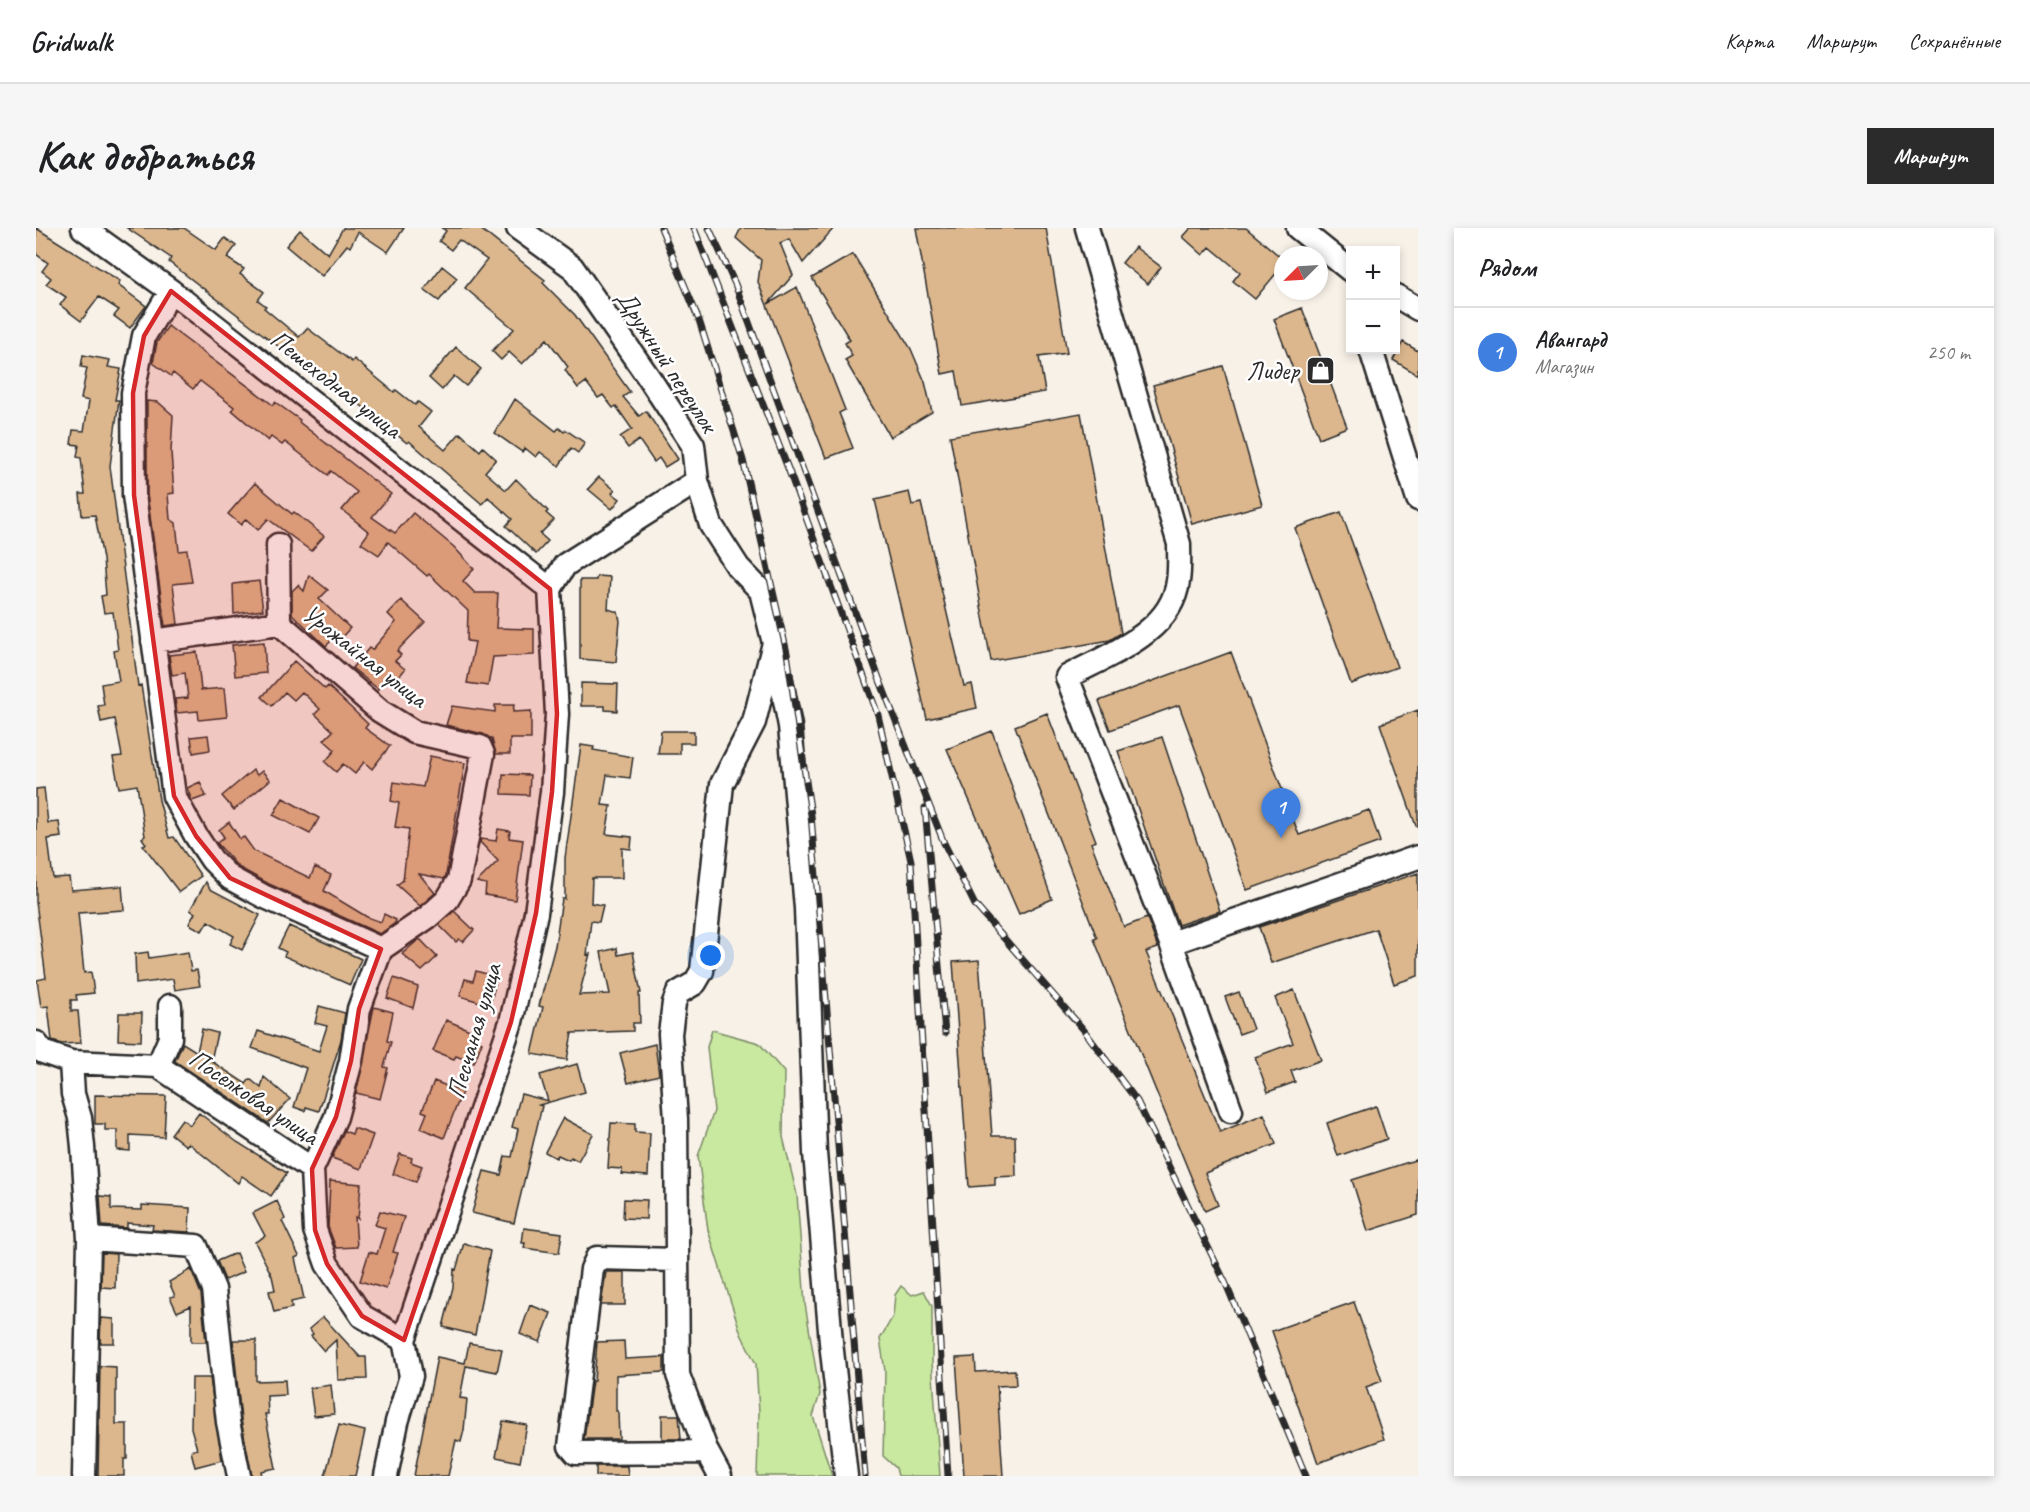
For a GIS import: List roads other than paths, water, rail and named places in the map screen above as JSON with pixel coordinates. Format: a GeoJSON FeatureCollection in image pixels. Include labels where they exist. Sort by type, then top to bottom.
{"type":"FeatureCollection","features":[{"type":"Feature","properties":{"kind":"street","name":"Пешеходная улица"},"geometry":{"type":"LineString","coordinates":[[83,228],[171,291],[550,589]]}},
{"type":"Feature","properties":{"kind":"street","name":"Дружный переулок"},"geometry":{"type":"LineString","coordinates":[[518,228],[572,267],[693,445],[697,481],[711,525],[738,567],[761,591],[790,726],[807,908],[815,1153],[831,1342],[846,1476]]}},
{"type":"Feature","properties":{"kind":"street"},"geometry":{"type":"LineString","coordinates":[[1087,228],[1179,544],[1178,583],[1168,611],[1145,634],[1067,677],[1171,943],[1231,1111]]}},
{"type":"Feature","properties":{"kind":"street"},"geometry":{"type":"LineString","coordinates":[[1298,228],[1346,270]]}},
{"type":"Feature","properties":{"kind":"street"},"geometry":{"type":"LineString","coordinates":[[171,291],[144,336],[133,393],[134,495],[174,796],[213,860],[230,878],[263,896],[381,949],[359,1009],[351,1061],[336,1117],[312,1169]]}},
{"type":"Feature","properties":{"kind":"street"},"geometry":{"type":"LineString","coordinates":[[1400,299],[1418,309]]}},
{"type":"Feature","properties":{"kind":"street"},"geometry":{"type":"LineString","coordinates":[[1372,354],[1418,499]]}},
{"type":"Feature","properties":{"kind":"street"},"geometry":{"type":"LineString","coordinates":[[550,589],[565,565],[697,481]]}},
{"type":"Feature","properties":{"kind":"street"},"geometry":{"type":"LineString","coordinates":[[278,544],[279,623]]}},
{"type":"Feature","properties":{"kind":"street","name":"Песчаная улица"},"geometry":{"type":"LineString","coordinates":[[386,1476],[397,1422],[411,1376],[404,1341],[511,1022],[536,913],[552,792],[556,714],[550,589]]}},
{"type":"Feature","properties":{"kind":"street","name":"Урожайная улица"},"geometry":{"type":"LineString","coordinates":[[153,640],[279,623],[389,716],[414,732],[480,747],[483,754],[459,880],[447,900],[429,917],[381,949]]}},
{"type":"Feature","properties":{"kind":"street"},"geometry":{"type":"LineString","coordinates":[[677,1260],[597,1258],[592,1269],[570,1446],[576,1453],[712,1468],[678,1376],[676,1119],[670,1034],[674,1003],[678,993],[695,982],[702,970],[722,784],[754,722],[774,643]]}},
{"type":"Feature","properties":{"kind":"street"},"geometry":{"type":"LineString","coordinates":[[1171,943],[1418,857]]}},
{"type":"Feature","properties":{"kind":"street"},"geometry":{"type":"LineString","coordinates":[[158,1066],[170,1038],[170,1006]]}},
{"type":"Feature","properties":{"kind":"street","name":"Поселковая улица"},"geometry":{"type":"LineString","coordinates":[[36,1043],[44,1052],[71,1062],[158,1066],[312,1169],[315,1230],[327,1264],[362,1316],[404,1341]]}},
{"type":"Feature","properties":{"kind":"street"},"geometry":{"type":"LineString","coordinates":[[71,1062],[73,1094],[82,1137],[89,1239],[84,1476]]}},
{"type":"Feature","properties":{"kind":"street"},"geometry":{"type":"LineString","coordinates":[[89,1239],[196,1246],[214,1288],[228,1422],[239,1476]]}},
{"type":"Feature","properties":{"kind":"railway"},"geometry":{"type":"LineString","coordinates":[[661,228],[699,320],[743,460],[787,653],[811,815],[865,1476]]}},
{"type":"Feature","properties":{"kind":"railway"},"geometry":{"type":"LineString","coordinates":[[694,228],[789,471],[878,715],[911,861],[948,1476]]}},
{"type":"Feature","properties":{"kind":"railway"},"geometry":{"type":"LineString","coordinates":[[709,228],[735,284],[879,678],[944,843],[975,905],[1083,1029],[1137,1101],[1226,1284],[1306,1476]]}},
{"type":"Feature","properties":{"kind":"railway"},"geometry":{"type":"LineString","coordinates":[[925,808],[945,1033]]}},
{"type":"Feature","properties":{"kind":"place","name":"Лидер"},"geometry":{"type":"Point","coordinates":[1320,370]}},
{"type":"Feature","properties":{"kind":"place","name":"Авангард"},"geometry":{"type":"Point","coordinates":[1281,838]}}]}
